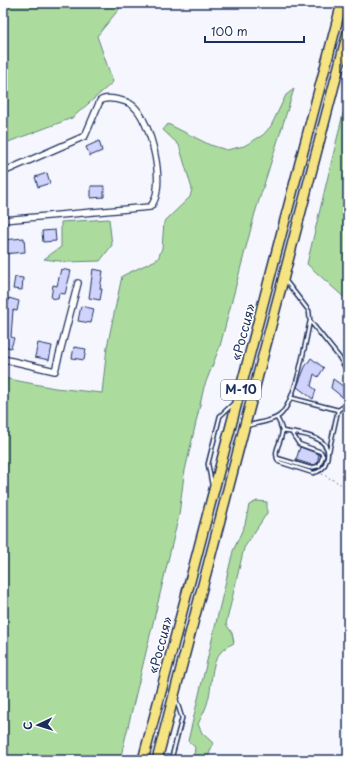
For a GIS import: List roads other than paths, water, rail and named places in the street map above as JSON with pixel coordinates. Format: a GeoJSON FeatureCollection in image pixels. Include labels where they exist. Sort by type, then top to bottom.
{"type":"FeatureCollection","features":[{"type":"Feature","properties":{"kind":"highway","name":"«Россия»"},"geometry":{"type":"LineString","coordinates":[[143,760],[342,3]]}},
{"type":"Feature","properties":{"kind":"highway","name":"«Россия»"},"geometry":{"type":"LineString","coordinates":[[157,760],[348,32]]}},
{"type":"Feature","properties":{"kind":"street"},"geometry":{"type":"LineString","coordinates":[[3,172],[85,136],[100,101],[106,98],[116,99],[132,105],[138,112],[155,156],[158,170],[158,193],[154,204],[146,208],[3,220]]}},
{"type":"Feature","properties":{"kind":"street"},"geometry":{"type":"LineString","coordinates":[[3,359],[55,371],[78,283]]}},
{"type":"Feature","properties":{"kind":"lane"},"geometry":{"type":"LineString","coordinates":[[244,426],[277,418],[292,398],[310,321],[309,310],[283,277]]}},
{"type":"Feature","properties":{"kind":"lane"},"geometry":{"type":"LineString","coordinates":[[310,321],[339,357],[348,372]]}},
{"type":"Feature","properties":{"kind":"lane"},"geometry":{"type":"LineString","coordinates":[[292,398],[338,410],[348,404]]}},
{"type":"Feature","properties":{"kind":"lane"},"geometry":{"type":"LineString","coordinates":[[214,494],[208,464],[220,416],[238,400]]}},
{"type":"Feature","properties":{"kind":"lane"},"geometry":{"type":"LineString","coordinates":[[277,418],[282,431],[276,451],[277,458],[284,464],[313,473],[323,469],[338,410]]}},
{"type":"Feature","properties":{"kind":"lane"},"geometry":{"type":"LineString","coordinates":[[282,431],[316,438],[327,446],[328,453]]}},
{"type":"Feature","properties":{"kind":"lane"},"geometry":{"type":"LineString","coordinates":[[277,458],[310,468],[320,466],[323,456],[321,452],[299,444],[292,433]]}},
{"type":"Feature","properties":{"kind":"lane"},"geometry":{"type":"LineString","coordinates":[[171,760],[182,718],[174,692]]}}]}
